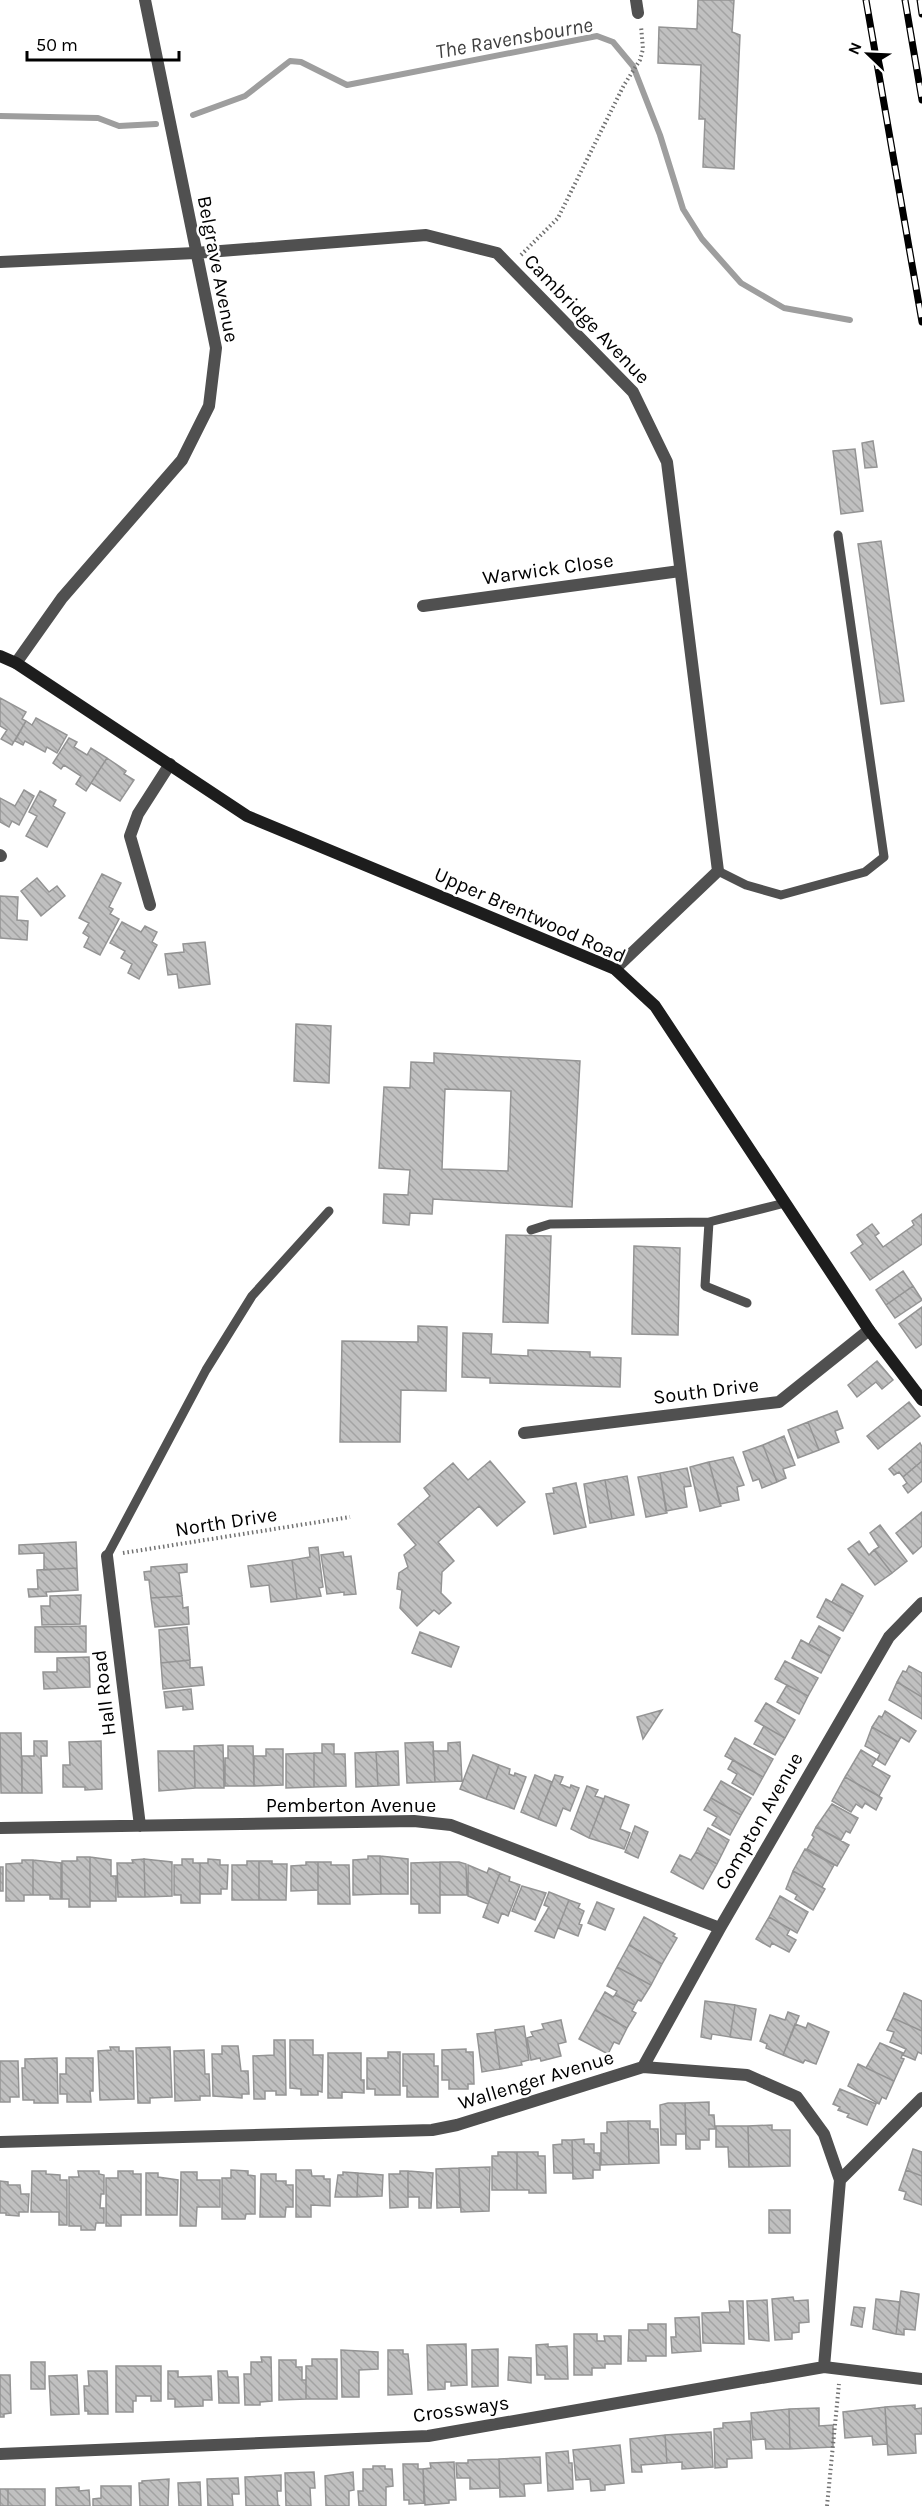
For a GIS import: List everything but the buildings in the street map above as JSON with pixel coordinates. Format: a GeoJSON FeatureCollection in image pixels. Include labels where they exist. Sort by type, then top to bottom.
{"type":"FeatureCollection","features":[{"type":"Feature","properties":{"kind":"street","name":"Belgrave Avenue"},"geometry":{"type":"LineString","coordinates":[[16,663],[62,598],[182,460],[209,406],[216,348],[145,0]]}},
{"type":"Feature","properties":{"kind":"street"},"geometry":{"type":"LineString","coordinates":[[636,0],[638,13]]}},
{"type":"Feature","properties":{"kind":"street","name":"Cambridge Avenue"},"geometry":{"type":"LineString","coordinates":[[0,262],[195,253],[426,235],[497,253],[633,392],[667,462],[718,871]]}},
{"type":"Feature","properties":{"kind":"street","name":"Warwick Close"},"geometry":{"type":"LineString","coordinates":[[423,606],[680,571]]}},
{"type":"Feature","properties":{"kind":"street","name":"Upper Brentwood Road"},"geometry":{"type":"LineString","coordinates":[[0,656],[16,663],[248,816],[615,969],[655,1006],[869,1330],[922,1400]]}},
{"type":"Feature","properties":{"kind":"street"},"geometry":{"type":"LineString","coordinates":[[150,904],[130,836],[138,814],[170,764]]}},
{"type":"Feature","properties":{"kind":"street"},"geometry":{"type":"LineString","coordinates":[[615,969],[718,871]]}},
{"type":"Feature","properties":{"kind":"street","name":"South Drive"},"geometry":{"type":"LineString","coordinates":[[524,1433],[779,1402],[869,1330]]}},
{"type":"Feature","properties":{"kind":"street","name":"Hall Road"},"geometry":{"type":"LineString","coordinates":[[107,1556],[140,1826]]}},
{"type":"Feature","properties":{"kind":"street","name":"Compton Avenue"},"geometry":{"type":"LineString","coordinates":[[643,2067],[720,1928],[889,1637],[922,1603]]}},
{"type":"Feature","properties":{"kind":"street","name":"Pemberton Avenue"},"geometry":{"type":"LineString","coordinates":[[0,1828],[414,1821],[451,1825],[720,1928]]}},
{"type":"Feature","properties":{"kind":"street","name":"Wallenger Avenue"},"geometry":{"type":"LineString","coordinates":[[0,2142],[432,2130],[457,2125],[643,2067],[747,2075],[797,2097],[824,2134],[840,2180],[825,2367]]}},
{"type":"Feature","properties":{"kind":"street"},"geometry":{"type":"LineString","coordinates":[[840,2180],[922,2098]]}},
{"type":"Feature","properties":{"kind":"street","name":"Crossways"},"geometry":{"type":"LineString","coordinates":[[0,2454],[428,2436],[825,2367],[922,2379]]}},
{"type":"Feature","properties":{"kind":"lane"},"geometry":{"type":"LineString","coordinates":[[718,871],[746,885],[781,895],[865,872],[884,857],[838,535]]}},
{"type":"Feature","properties":{"kind":"lane"},"geometry":{"type":"LineString","coordinates":[[531,1230],[550,1224],[709,1222],[785,1203]]}},
{"type":"Feature","properties":{"kind":"lane"},"geometry":{"type":"LineString","coordinates":[[107,1556],[206,1370],[252,1296],[329,1211]]}},
{"type":"Feature","properties":{"kind":"lane"},"geometry":{"type":"LineString","coordinates":[[709,1222],[705,1286],[747,1303]]}},
{"type":"Feature","properties":{"kind":"path"},"geometry":{"type":"LineString","coordinates":[[510,266],[558,218],[624,85],[640,60],[643,49],[638,13]]}},
{"type":"Feature","properties":{"kind":"path","name":"North Drive"},"geometry":{"type":"LineString","coordinates":[[107,1556],[350,1517]]}},
{"type":"Feature","properties":{"kind":"path"},"geometry":{"type":"LineString","coordinates":[[827,2506],[841,2370]]}},
{"type":"Feature","properties":{"kind":"waterway","name":"The Ravensbourne"},"geometry":{"type":"LineString","coordinates":[[193,115],[245,96],[290,61],[301,62],[347,85],[597,36],[613,42],[633,66],[660,135],[683,209],[702,239],[741,283],[784,308],[850,320]]}},
{"type":"Feature","properties":{"kind":"waterway","name":"The Ravensbourne"},"geometry":{"type":"LineString","coordinates":[[0,116],[98,118],[119,126],[156,124]]}},
{"type":"Feature","properties":{"kind":"railway"},"geometry":{"type":"LineString","coordinates":[[866,0],[922,322]]}},
{"type":"Feature","properties":{"kind":"railway"},"geometry":{"type":"LineString","coordinates":[[905,0],[922,100]]}},
{"type":"Feature","properties":{"kind":"railway"},"geometry":{"type":"LineString","coordinates":[[920,0],[922,14]]}}]}
